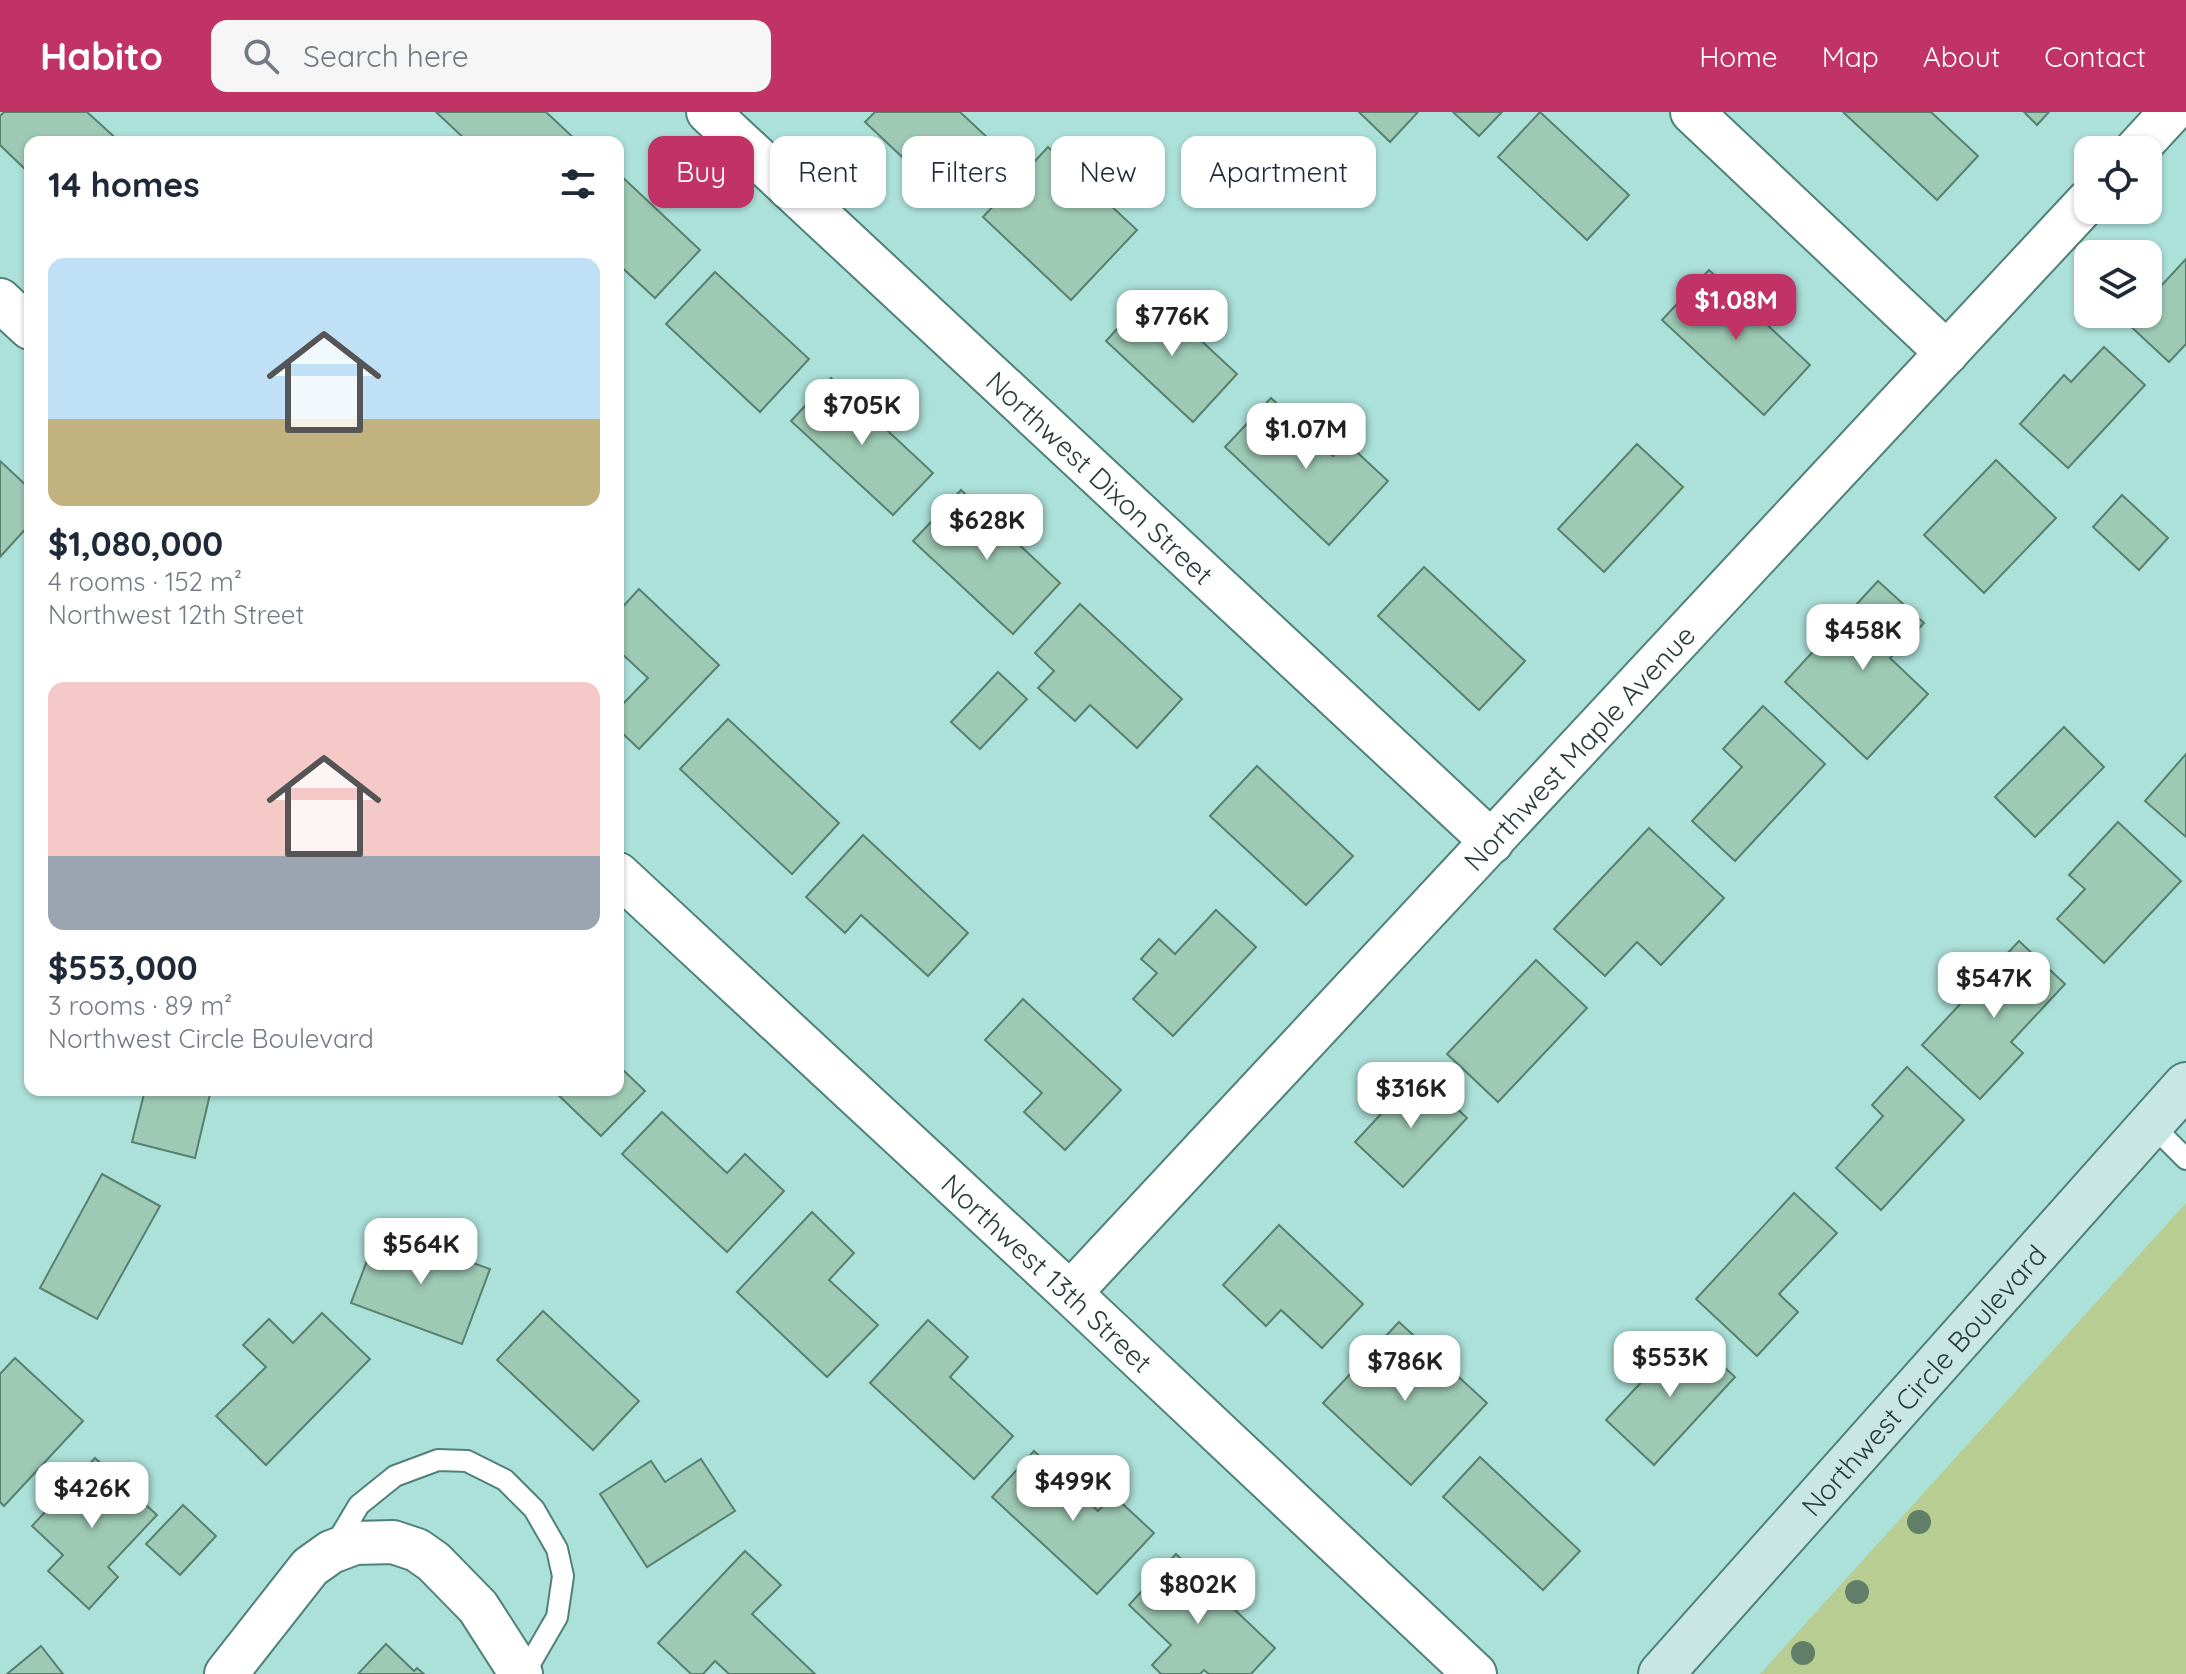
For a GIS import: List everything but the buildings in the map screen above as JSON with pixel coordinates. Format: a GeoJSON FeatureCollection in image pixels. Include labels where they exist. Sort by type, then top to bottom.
{"type":"FeatureCollection","features":[{"type":"Feature","properties":{"kind":"main road","name":"Northwest Circle Boulevard"},"geometry":{"type":"LineString","coordinates":[[1661,1674],[2186,1085]]}},
{"type":"Feature","properties":{"kind":"street","name":"Northwest Dixon Street"},"geometry":{"type":"LineString","coordinates":[[708,112],[1492,842]]}},
{"type":"Feature","properties":{"kind":"street"},"geometry":{"type":"LineString","coordinates":[[1692,112],[1947,353]]}},
{"type":"Feature","properties":{"kind":"street"},"geometry":{"type":"LineString","coordinates":[[2149,136],[2171,112]]}},
{"type":"Feature","properties":{"kind":"street","name":"Northwest Maple Avenue"},"geometry":{"type":"LineString","coordinates":[[1070,1293],[2074,216]]}},
{"type":"Feature","properties":{"kind":"street"},"geometry":{"type":"LineString","coordinates":[[0,300],[24,322]]}},
{"type":"Feature","properties":{"kind":"street","name":"Northwest 13th Street"},"geometry":{"type":"LineString","coordinates":[[624,880],[1475,1674]]}},
{"type":"Feature","properties":{"kind":"street"},"geometry":{"type":"LineString","coordinates":[[226,1674],[310,1567],[331,1552],[355,1543],[393,1542],[417,1550],[434,1562],[478,1607],[522,1674]]}},
{"type":"Feature","properties":{"kind":"lane"},"geometry":{"type":"LineString","coordinates":[[2151,1124],[2186,1159]]}},
{"type":"Feature","properties":{"kind":"lane"},"geometry":{"type":"LineString","coordinates":[[331,1552],[359,1505],[395,1476],[438,1460],[467,1461],[505,1480],[534,1509],[557,1549],[563,1576],[557,1617],[522,1674]]}},
{"type":"Feature","properties":{"kind":"green space"},"geometry":{"type":"Polygon","coordinates":[[[2186,1203],[2186,1674],[1760,1674],[2186,1203]]]}}]}
